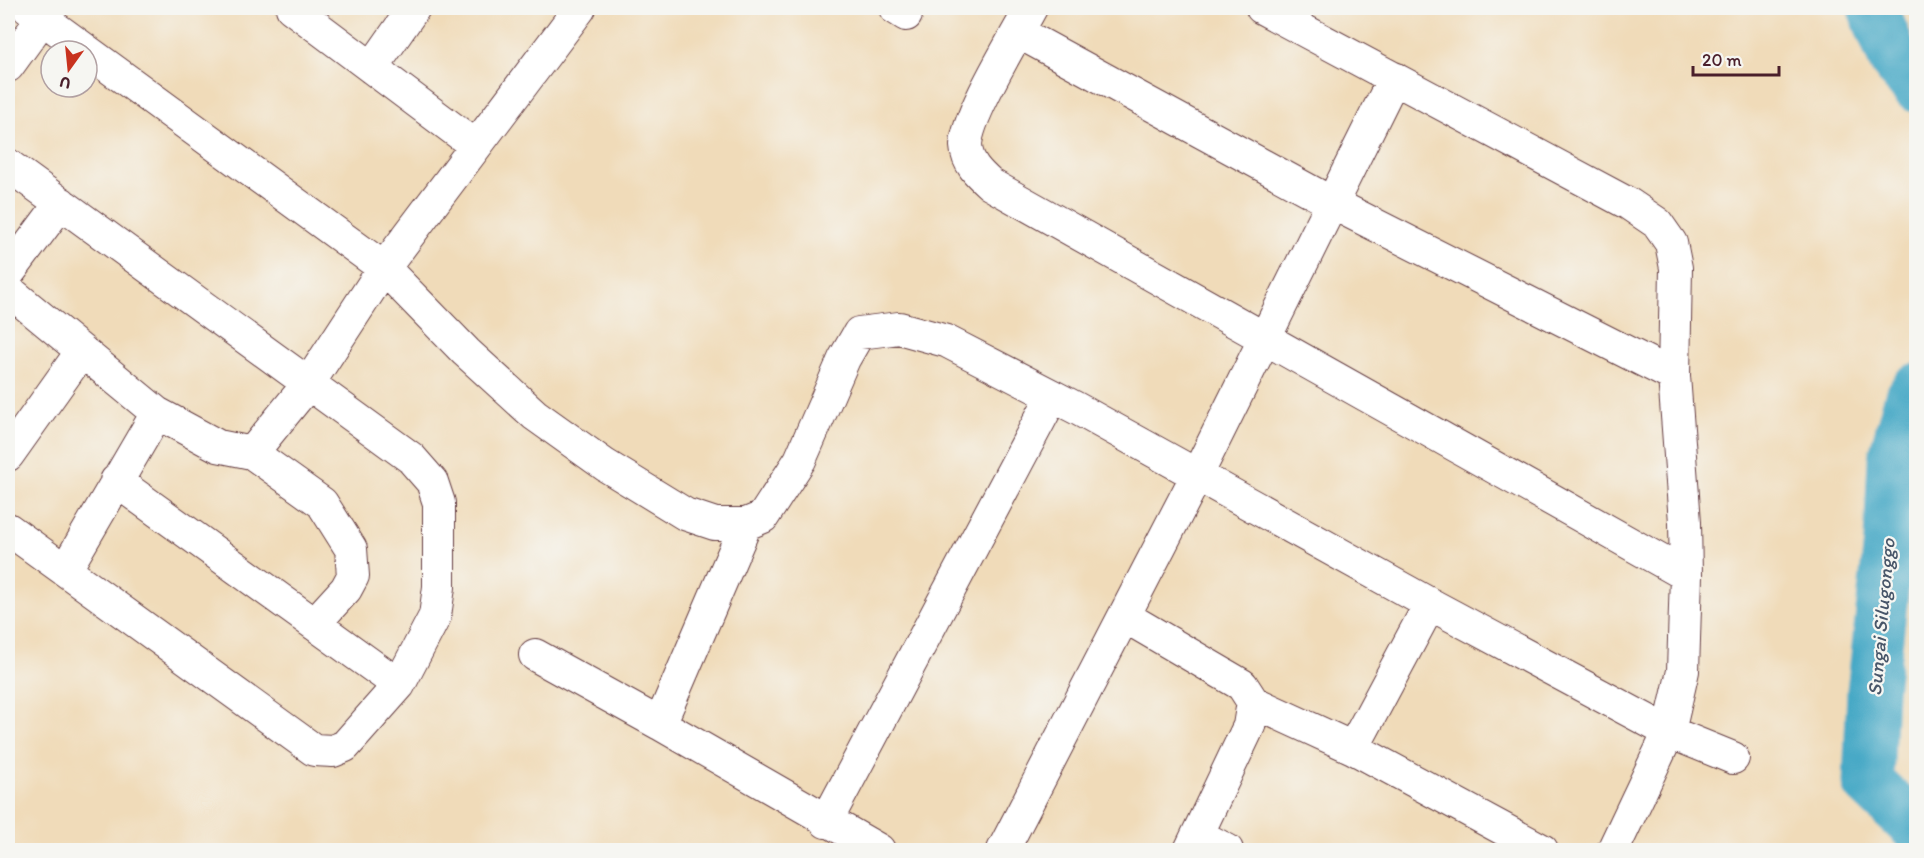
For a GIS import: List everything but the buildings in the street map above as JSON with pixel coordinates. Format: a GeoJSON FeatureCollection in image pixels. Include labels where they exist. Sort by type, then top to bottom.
{"type":"FeatureCollection","features":[{"type":"Feature","properties":{"kind":"street"},"geometry":{"type":"LineString","coordinates":[[292,8],[476,146]]}},
{"type":"Feature","properties":{"kind":"street"},"geometry":{"type":"LineString","coordinates":[[372,68],[414,8]]}},
{"type":"Feature","properties":{"kind":"street"},"geometry":{"type":"LineString","coordinates":[[252,453],[309,383],[384,268],[580,8]]}},
{"type":"Feature","properties":{"kind":"street"},"geometry":{"type":"LineString","coordinates":[[1262,8],[1629,204],[1657,223],[1671,243],[1676,268],[1674,376],[1685,522],[1683,671],[1669,732],[1613,850]]}},
{"type":"Feature","properties":{"kind":"street"},"geometry":{"type":"LineString","coordinates":[[8,66],[40,11],[384,268],[466,352],[536,415],[597,459],[685,514],[715,524],[746,524],[763,517],[794,469],[844,359],[859,333],[899,328],[921,332],[946,341],[1197,474],[1430,604],[1669,732],[1733,758]]}},
{"type":"Feature","properties":{"kind":"street"},"geometry":{"type":"LineString","coordinates":[[1674,376],[1332,203],[1025,20],[970,124],[966,148],[974,171],[990,184],[1686,575]]}},
{"type":"Feature","properties":{"kind":"street"},"geometry":{"type":"LineString","coordinates":[[1004,850],[1197,474],[1394,78]]}},
{"type":"Feature","properties":{"kind":"street"},"geometry":{"type":"LineString","coordinates":[[8,165],[411,458],[432,482],[439,503],[439,587],[435,616],[399,685],[345,746],[333,751],[314,750],[8,529]]}},
{"type":"Feature","properties":{"kind":"street"},"geometry":{"type":"LineString","coordinates":[[8,274],[61,203]]}},
{"type":"Feature","properties":{"kind":"street"},"geometry":{"type":"LineString","coordinates":[[8,290],[157,413],[218,446],[252,453],[322,503],[351,549],[353,576],[346,589],[314,624]]}},
{"type":"Feature","properties":{"kind":"street"},"geometry":{"type":"LineString","coordinates":[[8,455],[82,351]]}},
{"type":"Feature","properties":{"kind":"street"},"geometry":{"type":"LineString","coordinates":[[826,822],[1052,397]]}},
{"type":"Feature","properties":{"kind":"street"},"geometry":{"type":"LineString","coordinates":[[66,569],[157,413]]}},
{"type":"Feature","properties":{"kind":"street"},"geometry":{"type":"LineString","coordinates":[[116,481],[399,685]]}},
{"type":"Feature","properties":{"kind":"street"},"geometry":{"type":"LineString","coordinates":[[660,724],[746,524]]}},
{"type":"Feature","properties":{"kind":"street"},"geometry":{"type":"LineString","coordinates":[[1353,748],[1430,604]]}},
{"type":"Feature","properties":{"kind":"street"},"geometry":{"type":"LineString","coordinates":[[1124,616],[1242,685],[1253,702],[1353,748],[1542,850]]}},
{"type":"Feature","properties":{"kind":"street"},"geometry":{"type":"LineString","coordinates":[[535,655],[879,850]]}},
{"type":"Feature","properties":{"kind":"street"},"geometry":{"type":"LineString","coordinates":[[1227,850],[1194,843],[1249,726],[1253,702]]}},
{"type":"Feature","properties":{"kind":"waterway","name":"Sungai Silugonggo"},"geometry":{"type":"LineString","coordinates":[[1873,8],[1893,58],[1916,87]]}},
{"type":"Feature","properties":{"kind":"waterway","name":"Sungai Silugonggo"},"geometry":{"type":"LineString","coordinates":[[1916,389],[1909,400],[1893,460],[1889,541],[1872,691],[1868,782],[1916,828]]}}]}
